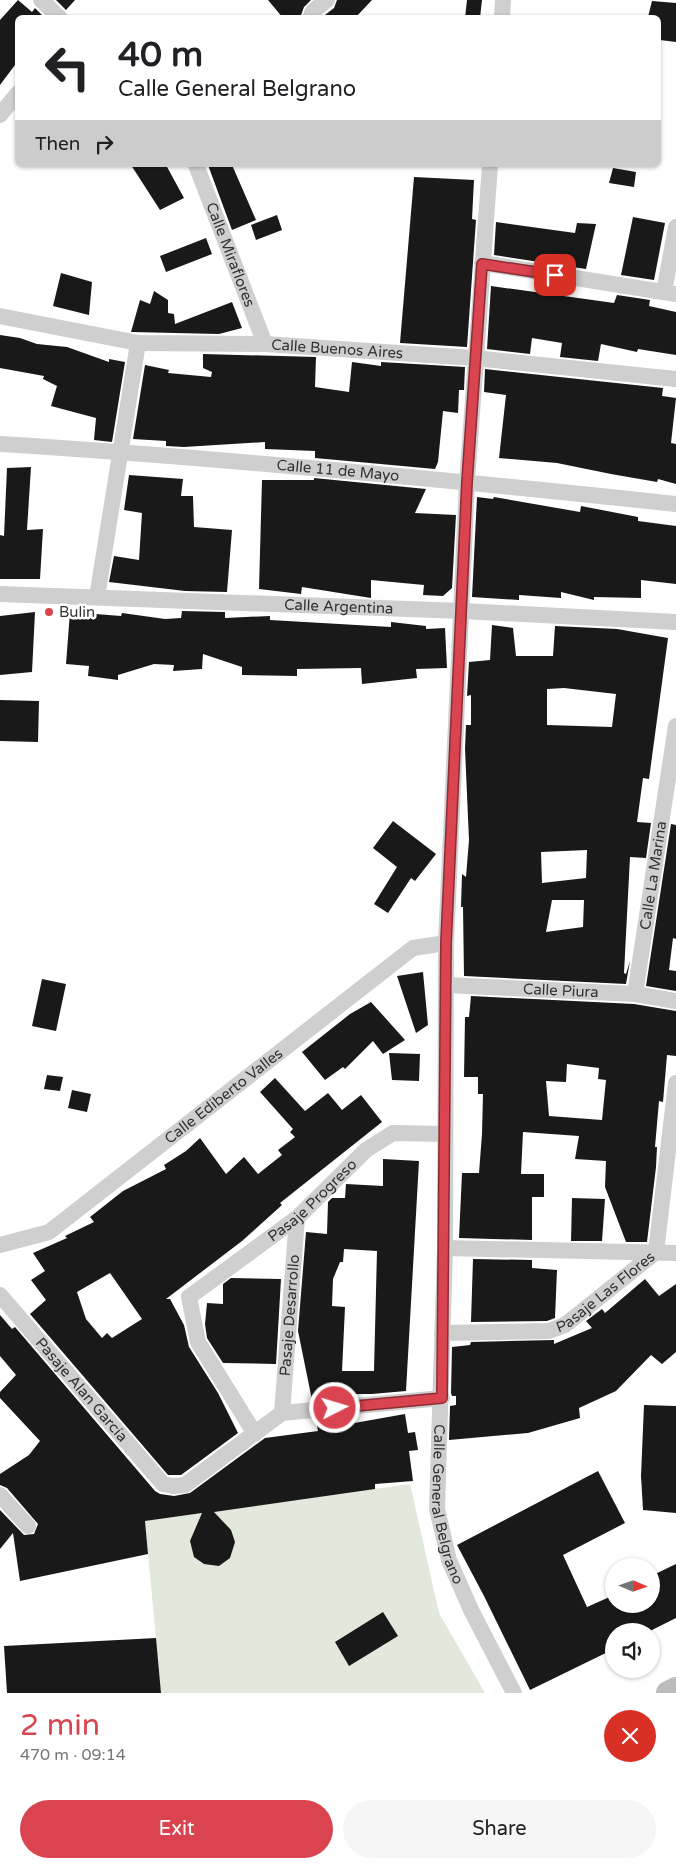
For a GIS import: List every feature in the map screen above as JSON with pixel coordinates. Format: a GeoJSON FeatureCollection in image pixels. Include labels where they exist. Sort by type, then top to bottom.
{"type":"FeatureCollection","features":[{"type":"Feature","properties":{"kind":"street"},"geometry":{"type":"LineString","coordinates":[[41,0],[57,15]]}},
{"type":"Feature","properties":{"kind":"street"},"geometry":{"type":"LineString","coordinates":[[311,15],[313,11],[327,0]]}},
{"type":"Feature","properties":{"kind":"street"},"geometry":{"type":"LineString","coordinates":[[502,15],[503,0]]}},
{"type":"Feature","properties":{"kind":"street"},"geometry":{"type":"LineString","coordinates":[[0,115],[15,97]]}},
{"type":"Feature","properties":{"kind":"street","name":"Calle Miraflores"},"geometry":{"type":"LineString","coordinates":[[197,167],[265,344]]}},
{"type":"Feature","properties":{"kind":"street","name":"Calle General Belgrano"},"geometry":{"type":"LineString","coordinates":[[490,167],[474,358],[446,943],[442,1398],[437,1509],[449,1560],[471,1610],[514,1693]]}},
{"type":"Feature","properties":{"kind":"street"},"geometry":{"type":"LineString","coordinates":[[482,264],[670,293],[676,227]]}},
{"type":"Feature","properties":{"kind":"street","name":"Calle Buenos Aires"},"geometry":{"type":"LineString","coordinates":[[0,316],[138,343],[265,344],[474,358],[676,379]]}},
{"type":"Feature","properties":{"kind":"street"},"geometry":{"type":"LineString","coordinates":[[97,598],[122,452],[138,343]]}},
{"type":"Feature","properties":{"kind":"street","name":"Calle 11 de Mayo"},"geometry":{"type":"LineString","coordinates":[[0,444],[122,452],[467,482],[676,504]]}},
{"type":"Feature","properties":{"kind":"street","name":"Calle Argentina"},"geometry":{"type":"LineString","coordinates":[[0,594],[462,610],[676,622]]}},
{"type":"Feature","properties":{"kind":"street","name":"Calle La Marina"},"geometry":{"type":"LineString","coordinates":[[635,994],[676,726]]}},
{"type":"Feature","properties":{"kind":"street","name":"Calle Ediberto Valles"},"geometry":{"type":"LineString","coordinates":[[0,1246],[49,1232],[413,948],[446,943]]}},
{"type":"Feature","properties":{"kind":"street","name":"Calle Piura"},"geometry":{"type":"LineString","coordinates":[[446,985],[635,994],[676,1000]]}},
{"type":"Feature","properties":{"kind":"street","name":"Pasaje Las Flores"},"geometry":{"type":"LineString","coordinates":[[442,1333],[549,1331],[565,1325],[656,1252],[676,1082]]}},
{"type":"Feature","properties":{"kind":"street","name":"Pasaje Progreso"},"geometry":{"type":"LineString","coordinates":[[255,1434],[198,1342],[189,1297],[297,1218],[366,1150],[393,1133],[445,1134]]}},
{"type":"Feature","properties":{"kind":"street","name":"Pasaje Desarrollo"},"geometry":{"type":"LineString","coordinates":[[282,1413],[297,1218]]}},
{"type":"Feature","properties":{"kind":"street"},"geometry":{"type":"LineString","coordinates":[[444,1248],[676,1253]]}},
{"type":"Feature","properties":{"kind":"street","name":"Pasaje Alan García"},"geometry":{"type":"LineString","coordinates":[[0,1295],[163,1484],[185,1485],[255,1434]]}},
{"type":"Feature","properties":{"kind":"street"},"geometry":{"type":"LineString","coordinates":[[255,1434],[282,1413],[442,1398]]}},
{"type":"Feature","properties":{"kind":"street"},"geometry":{"type":"LineString","coordinates":[[0,1495],[28,1526]]}},
{"type":"Feature","properties":{"kind":"shaded area"},"geometry":{"type":"Polygon","coordinates":[[[410,1484],[439,1613],[485,1693],[161,1693],[145,1521],[410,1484]]]}},
{"type":"Feature","properties":{"kind":"building"},"geometry":{"type":"Polygon","coordinates":[[[18,0],[32,12],[35,8],[42,15],[15,15],[15,65],[0,85],[0,20],[18,0]]]}},
{"type":"Feature","properties":{"kind":"building"},"geometry":{"type":"Polygon","coordinates":[[[56,0],[75,0],[66,10],[56,0]]]}},
{"type":"Feature","properties":{"kind":"building"},"geometry":{"type":"Polygon","coordinates":[[[268,0],[311,0],[304,7],[301,15],[280,15],[268,0]]]}},
{"type":"Feature","properties":{"kind":"building"},"geometry":{"type":"Polygon","coordinates":[[[337,0],[372,0],[358,15],[325,15],[334,8],[337,0]]]}},
{"type":"Feature","properties":{"kind":"building"},"geometry":{"type":"Polygon","coordinates":[[[467,0],[482,0],[480,15],[465,15],[467,0]]]}},
{"type":"Feature","properties":{"kind":"building"},"geometry":{"type":"Polygon","coordinates":[[[652,1],[676,3],[676,42],[661,40],[661,15],[648,15],[652,1]]]}},
{"type":"Feature","properties":{"kind":"building"},"geometry":{"type":"Polygon","coordinates":[[[132,167],[167,167],[184,198],[160,210],[132,167]]]}},
{"type":"Feature","properties":{"kind":"building"},"geometry":{"type":"Polygon","coordinates":[[[209,167],[233,167],[256,220],[232,230],[209,167]]]}},
{"type":"Feature","properties":{"kind":"building"},"geometry":{"type":"Polygon","coordinates":[[[613,168],[636,172],[634,187],[609,183],[613,168]]]}},
{"type":"Feature","properties":{"kind":"building"},"geometry":{"type":"Polygon","coordinates":[[[414,177],[474,180],[472,219],[476,220],[467,347],[400,343],[414,177]]]}},
{"type":"Feature","properties":{"kind":"building"},"geometry":{"type":"Polygon","coordinates":[[[277,215],[282,230],[256,240],[251,225],[277,215]]]}},
{"type":"Feature","properties":{"kind":"building"},"geometry":{"type":"Polygon","coordinates":[[[633,217],[665,223],[654,280],[621,275],[633,217]]]}},
{"type":"Feature","properties":{"kind":"building"},"geometry":{"type":"Polygon","coordinates":[[[496,222],[575,233],[577,223],[596,224],[586,269],[494,255],[496,222]]]}},
{"type":"Feature","properties":{"kind":"building"},"geometry":{"type":"Polygon","coordinates":[[[206,238],[212,254],[166,272],[160,256],[206,238]]]}},
{"type":"Feature","properties":{"kind":"building"},"geometry":{"type":"Polygon","coordinates":[[[61,273],[92,282],[89,315],[53,306],[61,273]]]}},
{"type":"Feature","properties":{"kind":"building"},"geometry":{"type":"Polygon","coordinates":[[[491,286],[614,303],[617,295],[650,300],[649,306],[676,312],[676,355],[638,349],[637,352],[601,344],[598,361],[560,357],[562,343],[532,338],[530,354],[487,349],[491,286]]]}},
{"type":"Feature","properties":{"kind":"building"},"geometry":{"type":"Polygon","coordinates":[[[154,291],[168,300],[168,313],[174,314],[175,324],[232,302],[242,328],[219,334],[131,332],[140,300],[150,304],[154,291]]]}},
{"type":"Feature","properties":{"kind":"building"},"geometry":{"type":"Polygon","coordinates":[[[0,335],[20,338],[37,344],[67,347],[109,362],[109,359],[125,362],[112,442],[94,440],[96,418],[51,406],[57,386],[43,379],[44,376],[0,368],[0,335]]]}},
{"type":"Feature","properties":{"kind":"building"},"geometry":{"type":"Polygon","coordinates":[[[203,354],[316,357],[315,387],[349,392],[352,362],[381,366],[381,362],[465,367],[464,390],[459,390],[458,413],[443,411],[438,462],[435,469],[315,458],[315,451],[265,449],[265,442],[184,447],[166,446],[166,441],[133,439],[145,365],[169,370],[168,373],[211,377],[212,372],[203,368],[203,354]]]}},
{"type":"Feature","properties":{"kind":"building"},"geometry":{"type":"Polygon","coordinates":[[[485,369],[663,388],[662,396],[676,398],[671,443],[676,444],[676,484],[658,479],[657,482],[557,463],[499,458],[506,395],[484,392],[485,369]]]}},
{"type":"Feature","properties":{"kind":"building"},"geometry":{"type":"Polygon","coordinates":[[[31,467],[27,530],[43,529],[40,579],[0,579],[0,535],[4,536],[7,468],[31,467]]]}},
{"type":"Feature","properties":{"kind":"building"},"geometry":{"type":"Polygon","coordinates":[[[129,475],[183,479],[181,496],[193,496],[194,527],[232,530],[227,592],[185,591],[109,582],[114,556],[139,560],[142,513],[124,510],[129,475]]]}},
{"type":"Feature","properties":{"kind":"building"},"geometry":{"type":"Polygon","coordinates":[[[314,478],[426,489],[415,513],[456,515],[452,588],[443,596],[423,595],[424,585],[371,580],[371,598],[302,587],[301,594],[259,589],[262,480],[314,480],[314,478]]]}},
{"type":"Feature","properties":{"kind":"building"},"geometry":{"type":"Polygon","coordinates":[[[477,497],[493,499],[494,497],[580,512],[581,506],[638,517],[638,521],[676,526],[676,584],[641,580],[641,598],[594,597],[594,600],[561,592],[561,598],[519,595],[519,600],[472,597],[477,497]]]}},
{"type":"Feature","properties":{"kind":"building"},"geometry":{"type":"Polygon","coordinates":[[[182,611],[225,612],[225,618],[270,616],[270,620],[391,627],[391,622],[426,626],[426,629],[445,628],[447,668],[416,669],[417,678],[362,684],[361,668],[297,669],[297,676],[242,675],[242,667],[203,654],[202,669],[173,671],[174,665],[154,664],[118,675],[118,680],[88,676],[89,666],[66,664],[70,612],[121,616],[122,613],[165,619],[181,618],[182,611]]]}},
{"type":"Feature","properties":{"kind":"building"},"geometry":{"type":"Polygon","coordinates":[[[35,612],[32,672],[0,675],[0,616],[35,612]]]}},
{"type":"Feature","properties":{"kind":"building"},"geometry":{"type":"Polygon","coordinates":[[[492,625],[513,628],[516,656],[553,656],[555,626],[617,629],[668,638],[649,779],[643,778],[637,822],[651,823],[646,858],[630,857],[624,973],[626,974],[630,961],[626,984],[464,976],[463,907],[461,907],[462,874],[466,877],[469,840],[465,749],[466,725],[471,725],[471,695],[467,696],[469,662],[490,660],[492,625]],[[564,688],[547,689],[547,725],[612,727],[616,694],[564,688]],[[587,850],[541,852],[542,883],[586,878],[587,850]],[[552,900],[546,932],[583,927],[584,900],[552,900]]]}},
{"type":"Feature","properties":{"kind":"building"},"geometry":{"type":"Polygon","coordinates":[[[0,700],[39,701],[38,742],[0,741],[0,700]]]}},
{"type":"Feature","properties":{"kind":"building"},"geometry":{"type":"Polygon","coordinates":[[[393,821],[436,854],[415,881],[411,878],[388,913],[374,904],[397,867],[373,848],[393,821]]]}},
{"type":"Feature","properties":{"kind":"building"},"geometry":{"type":"Polygon","coordinates":[[[671,824],[676,825],[676,939],[673,938],[669,970],[676,971],[676,991],[646,986],[671,824]]]}},
{"type":"Feature","properties":{"kind":"building"},"geometry":{"type":"Polygon","coordinates":[[[423,972],[428,1025],[416,1033],[397,976],[423,972]]]}},
{"type":"Feature","properties":{"kind":"building"},"geometry":{"type":"Polygon","coordinates":[[[42,979],[66,984],[56,1031],[32,1026],[42,979]]]}},
{"type":"Feature","properties":{"kind":"building"},"geometry":{"type":"Polygon","coordinates":[[[471,996],[634,1004],[676,1011],[676,1056],[667,1055],[663,1102],[659,1101],[655,1147],[657,1147],[656,1167],[647,1242],[626,1242],[605,1187],[606,1161],[575,1159],[579,1136],[523,1132],[521,1174],[544,1174],[544,1197],[532,1197],[532,1240],[459,1238],[462,1173],[479,1173],[482,1134],[483,1094],[478,1094],[478,1077],[464,1077],[465,1017],[469,1017],[471,996]],[[567,1064],[566,1082],[546,1081],[549,1116],[602,1120],[606,1080],[598,1079],[599,1068],[567,1064]]]}},
{"type":"Feature","properties":{"kind":"building"},"geometry":{"type":"Polygon","coordinates":[[[371,1002],[405,1040],[383,1054],[373,1041],[345,1069],[343,1067],[325,1080],[302,1052],[350,1014],[371,1002]]]}},
{"type":"Feature","properties":{"kind":"building"},"geometry":{"type":"Polygon","coordinates":[[[389,1053],[420,1054],[419,1081],[392,1080],[389,1053]]]}},
{"type":"Feature","properties":{"kind":"building"},"geometry":{"type":"Polygon","coordinates":[[[47,1075],[63,1077],[60,1091],[44,1089],[47,1075]]]}},
{"type":"Feature","properties":{"kind":"building"},"geometry":{"type":"Polygon","coordinates":[[[275,1078],[305,1111],[328,1093],[342,1110],[361,1095],[382,1122],[280,1203],[282,1205],[242,1241],[166,1299],[170,1299],[184,1325],[189,1347],[218,1393],[238,1433],[181,1475],[168,1475],[30,1314],[46,1300],[31,1280],[45,1271],[33,1253],[67,1238],[65,1236],[94,1222],[90,1217],[123,1191],[166,1169],[164,1165],[186,1151],[200,1138],[226,1174],[244,1157],[258,1174],[282,1155],[278,1150],[295,1137],[290,1132],[293,1129],[260,1092],[275,1078]],[[110,1273],[77,1292],[86,1319],[102,1338],[107,1333],[112,1338],[142,1319],[110,1273]]]}},
{"type":"Feature","properties":{"kind":"building"},"geometry":{"type":"Polygon","coordinates":[[[72,1090],[91,1094],[87,1112],[68,1108],[72,1090]]]}},
{"type":"Feature","properties":{"kind":"building"},"geometry":{"type":"Polygon","coordinates":[[[383,1159],[419,1161],[406,1391],[372,1394],[337,1394],[338,1398],[312,1400],[298,1331],[306,1232],[327,1234],[328,1202],[332,1198],[345,1198],[346,1184],[383,1186],[383,1159]],[[344,1249],[343,1262],[340,1262],[333,1279],[332,1306],[345,1307],[342,1371],[374,1371],[377,1251],[344,1249]]]}},
{"type":"Feature","properties":{"kind":"building"},"geometry":{"type":"Polygon","coordinates":[[[572,1198],[605,1199],[602,1241],[571,1241],[572,1198]]]}},
{"type":"Feature","properties":{"kind":"building"},"geometry":{"type":"Polygon","coordinates":[[[473,1259],[532,1260],[532,1268],[557,1270],[555,1318],[547,1321],[471,1322],[473,1259]]]}},
{"type":"Feature","properties":{"kind":"building"},"geometry":{"type":"Polygon","coordinates":[[[231,1278],[281,1279],[276,1364],[223,1363],[207,1338],[205,1324],[207,1303],[223,1304],[223,1284],[231,1278]]]}},
{"type":"Feature","properties":{"kind":"building"},"geometry":{"type":"Polygon","coordinates":[[[645,1279],[659,1296],[676,1284],[676,1352],[662,1364],[651,1355],[616,1391],[579,1408],[580,1418],[528,1433],[449,1440],[450,1406],[456,1405],[456,1396],[452,1396],[451,1393],[452,1347],[470,1345],[471,1342],[554,1340],[554,1344],[592,1328],[586,1321],[602,1309],[605,1313],[645,1279]]]}},
{"type":"Feature","properties":{"kind":"building"},"geometry":{"type":"Polygon","coordinates":[[[0,1315],[12,1329],[15,1327],[155,1491],[160,1494],[174,1496],[190,1493],[265,1438],[318,1431],[316,1420],[342,1417],[343,1425],[405,1414],[408,1433],[415,1432],[418,1450],[409,1451],[413,1481],[375,1484],[375,1489],[214,1512],[231,1530],[235,1542],[230,1558],[219,1566],[204,1564],[194,1557],[190,1541],[202,1513],[145,1521],[148,1554],[20,1581],[13,1533],[0,1549],[0,1510],[24,1535],[34,1534],[38,1524],[7,1488],[0,1485],[0,1474],[29,1455],[40,1441],[0,1398],[0,1392],[16,1375],[0,1356],[0,1315]]]}},
{"type":"Feature","properties":{"kind":"building"},"geometry":{"type":"Polygon","coordinates":[[[644,1405],[676,1406],[676,1513],[643,1510],[641,1476],[644,1405]]]}},
{"type":"Feature","properties":{"kind":"building"},"geometry":{"type":"Polygon","coordinates":[[[598,1471],[625,1523],[563,1555],[587,1607],[605,1599],[605,1613],[660,1613],[660,1572],[676,1564],[676,1618],[660,1626],[660,1623],[605,1623],[605,1653],[530,1690],[457,1545],[598,1471]]]}},
{"type":"Feature","properties":{"kind":"building"},"geometry":{"type":"Polygon","coordinates":[[[383,1612],[398,1636],[349,1666],[335,1642],[383,1612]]]}},
{"type":"Feature","properties":{"kind":"building"},"geometry":{"type":"Polygon","coordinates":[[[156,1638],[161,1693],[7,1693],[4,1646],[156,1638]]]}},
{"type":"Feature","properties":{"kind":"place","name":"Bulin"},"geometry":{"type":"Point","coordinates":[49,612]}},
{"type":"Feature","properties":{"kind":"route"},"geometry":{"type":"LineString","coordinates":[[335,1408],[442,1398],[446,943],[467,482],[474,358],[482,264],[555,275]]}}]}
